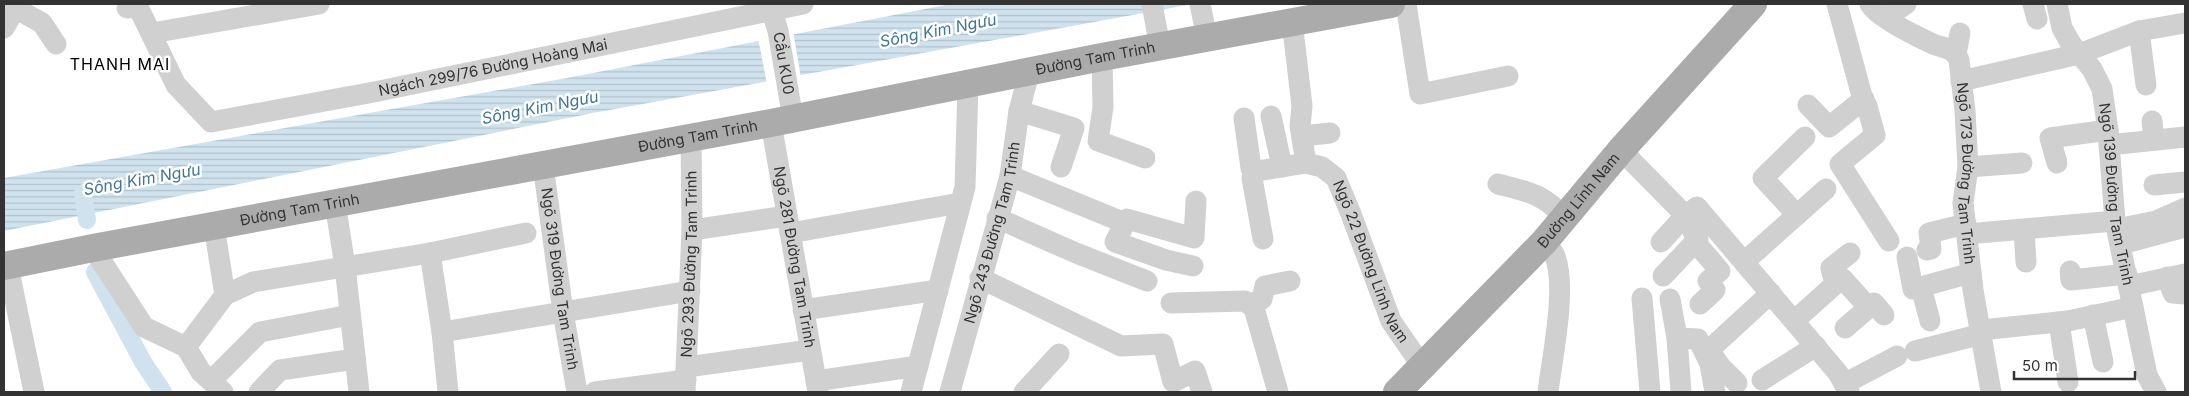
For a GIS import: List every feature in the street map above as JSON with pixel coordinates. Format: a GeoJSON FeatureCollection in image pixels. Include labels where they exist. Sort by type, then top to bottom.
{"type":"FeatureCollection","features":[{"type":"Feature","properties":{"kind":"main road","name":"Đường Tam Trinh"},"geometry":{"type":"LineString","coordinates":[[6,266],[93,248],[691,137],[784,112],[1029,73],[1102,57],[1203,20],[1292,21],[1391,4]]}},
{"type":"Feature","properties":{"kind":"main road","name":"Đường Lĩnh Nam"},"geometry":{"type":"LineString","coordinates":[[1397,392],[1544,242],[1621,150],[1753,4]]}},
{"type":"Feature","properties":{"kind":"street"},"geometry":{"type":"LineString","coordinates":[[127,8],[138,7],[152,33],[267,8],[319,4]]}},
{"type":"Feature","properties":{"kind":"street","name":"Ngách 299/76 Đường Hoàng Mai"},"geometry":{"type":"LineString","coordinates":[[152,33],[176,85],[211,122],[374,92],[772,7],[803,4]]}},
{"type":"Feature","properties":{"kind":"street"},"geometry":{"type":"LineString","coordinates":[[1152,4],[1158,36]]}},
{"type":"Feature","properties":{"kind":"street"},"geometry":{"type":"LineString","coordinates":[[1406,4],[1420,94],[1508,76]]}},
{"type":"Feature","properties":{"kind":"street"},"geometry":{"type":"LineString","coordinates":[[1837,4],[1875,135],[1840,164],[1889,242]]}},
{"type":"Feature","properties":{"kind":"street","name":"Ngõ 173 Đường Tam Trinh"},"geometry":{"type":"LineString","coordinates":[[1870,4],[1886,18],[1933,44],[1958,43],[1965,111],[1968,167],[1963,203],[1971,273],[1981,332],[1985,391]]}},
{"type":"Feature","properties":{"kind":"street"},"geometry":{"type":"LineString","coordinates":[[1886,18],[1906,4]]}},
{"type":"Feature","properties":{"kind":"street","name":"Ngõ 139 Đường Tam Trinh"},"geometry":{"type":"LineString","coordinates":[[2057,4],[2062,28],[2079,54],[2092,69],[2102,89],[2118,232],[2147,375],[2156,392]]}},
{"type":"Feature","properties":{"kind":"street"},"geometry":{"type":"LineString","coordinates":[[4,28],[16,6],[42,23],[56,44]]}},
{"type":"Feature","properties":{"kind":"street","name":"Cầu KU0"},"geometry":{"type":"LineString","coordinates":[[772,7],[778,31],[784,112]]}},
{"type":"Feature","properties":{"kind":"street"},"geometry":{"type":"LineString","coordinates":[[1244,118],[1251,168],[1257,171],[1306,163],[1302,136],[1302,106],[1292,21]]}},
{"type":"Feature","properties":{"kind":"street"},"geometry":{"type":"LineString","coordinates":[[1961,81],[2079,54],[2140,31],[2185,23]]}},
{"type":"Feature","properties":{"kind":"street"},"geometry":{"type":"LineString","coordinates":[[2140,31],[2146,85]]}},
{"type":"Feature","properties":{"kind":"street"},"geometry":{"type":"LineString","coordinates":[[1102,57],[1102,107],[1098,141],[1146,158]]}},
{"type":"Feature","properties":{"kind":"street","name":"Ngõ 243 Đường Tam Trinh"},"geometry":{"type":"LineString","coordinates":[[950,392],[980,278],[1010,176],[1019,111],[1029,73]]}},
{"type":"Feature","properties":{"kind":"street"},"geometry":{"type":"LineString","coordinates":[[911,392],[965,187],[968,84]]}},
{"type":"Feature","properties":{"kind":"street"},"geometry":{"type":"LineString","coordinates":[[1808,106],[1829,128],[1863,98]]}},
{"type":"Feature","properties":{"kind":"street"},"geometry":{"type":"LineString","coordinates":[[1019,111],[1074,128],[1061,167]]}},
{"type":"Feature","properties":{"kind":"street","name":"Ngõ 281 Đường Tam Trinh"},"geometry":{"type":"LineString","coordinates":[[784,112],[788,225],[817,387]]}},
{"type":"Feature","properties":{"kind":"street"},"geometry":{"type":"LineString","coordinates":[[1271,116],[1282,167]]}},
{"type":"Feature","properties":{"kind":"street"},"geometry":{"type":"LineString","coordinates":[[2057,163],[2050,138],[2108,137],[2153,130],[2185,137]]}},
{"type":"Feature","properties":{"kind":"street"},"geometry":{"type":"LineString","coordinates":[[1302,136],[1330,132]]}},
{"type":"Feature","properties":{"kind":"street","name":"Ngõ 293 Đường Tam Trinh"},"geometry":{"type":"LineString","coordinates":[[686,380],[692,230],[691,137]]}},
{"type":"Feature","properties":{"kind":"street"},"geometry":{"type":"LineString","coordinates":[[1797,214],[1763,178],[1805,137]]}},
{"type":"Feature","properties":{"kind":"street"},"geometry":{"type":"LineString","coordinates":[[1621,150],[1684,217],[1698,239],[1663,276]]}},
{"type":"Feature","properties":{"kind":"street","name":"Ngõ 22 Đường Lĩnh Nam"},"geometry":{"type":"LineString","coordinates":[[1306,163],[1322,167],[1336,178],[1391,321],[1422,366]]}},
{"type":"Feature","properties":{"kind":"street"},"geometry":{"type":"LineString","coordinates":[[1968,167],[2022,163]]}},
{"type":"Feature","properties":{"kind":"street","name":"Ngõ 319 Đường Tam Trinh"},"geometry":{"type":"LineString","coordinates":[[543,165],[576,392]]}},
{"type":"Feature","properties":{"kind":"street"},"geometry":{"type":"LineString","coordinates":[[1257,171],[1252,178],[1264,239]]}},
{"type":"Feature","properties":{"kind":"street"},"geometry":{"type":"LineString","coordinates":[[1010,176],[1125,223]]}},
{"type":"Feature","properties":{"kind":"street"},"geometry":{"type":"LineString","coordinates":[[2154,185],[2185,182]]}},
{"type":"Feature","properties":{"kind":"street"},"geometry":{"type":"LineString","coordinates":[[1498,184],[1536,194],[1552,204],[1564,216]]}},
{"type":"Feature","properties":{"kind":"street"},"geometry":{"type":"LineString","coordinates":[[1744,262],[1826,189]]}},
{"type":"Feature","properties":{"kind":"street"},"geometry":{"type":"LineString","coordinates":[[1193,266],[1166,260],[1115,242],[1127,219],[1194,238],[1196,201]]}},
{"type":"Feature","properties":{"kind":"street"},"geometry":{"type":"LineString","coordinates":[[335,203],[345,266],[360,392]]}},
{"type":"Feature","properties":{"kind":"street"},"geometry":{"type":"LineString","coordinates":[[692,230],[788,225],[960,203]]}},
{"type":"Feature","properties":{"kind":"street"},"geometry":{"type":"LineString","coordinates":[[1661,242],[1684,217],[1698,207],[1838,372],[1847,388],[1906,353],[1981,332],[2059,322],[2133,307]]}},
{"type":"Feature","properties":{"kind":"street"},"geometry":{"type":"LineString","coordinates":[[2118,232],[2156,221],[2185,208]]}},
{"type":"Feature","properties":{"kind":"street"},"geometry":{"type":"LineString","coordinates":[[997,218],[1076,253],[1147,281]]}},
{"type":"Feature","properties":{"kind":"street"},"geometry":{"type":"LineString","coordinates":[[214,226],[225,295]]}},
{"type":"Feature","properties":{"kind":"street"},"geometry":{"type":"LineString","coordinates":[[1927,250],[1931,249],[1929,233],[1966,229],[2118,232],[2185,227]]}},
{"type":"Feature","properties":{"kind":"street"},"geometry":{"type":"LineString","coordinates":[[2024,231],[2026,262]]}},
{"type":"Feature","properties":{"kind":"street"},"geometry":{"type":"LineString","coordinates":[[186,347],[225,295],[253,282],[430,253],[526,233]]}},
{"type":"Feature","properties":{"kind":"street"},"geometry":{"type":"LineString","coordinates":[[1544,242],[1553,253],[1558,268],[1559,298],[1548,392]]}},
{"type":"Feature","properties":{"kind":"street"},"geometry":{"type":"LineString","coordinates":[[1695,242],[1720,271],[1708,281],[1715,290],[1700,304]]}},
{"type":"Feature","properties":{"kind":"street"},"geometry":{"type":"LineString","coordinates":[[93,248],[144,327],[186,347],[202,372],[217,387],[260,332],[350,315]]}},
{"type":"Feature","properties":{"kind":"street"},"geometry":{"type":"LineString","coordinates":[[430,253],[442,332],[448,392]]}},
{"type":"Feature","properties":{"kind":"street"},"geometry":{"type":"LineString","coordinates":[[1835,284],[1831,268],[1850,253]]}},
{"type":"Feature","properties":{"kind":"street"},"geometry":{"type":"LineString","coordinates":[[1907,257],[1913,289],[1971,273]]}},
{"type":"Feature","properties":{"kind":"street"},"geometry":{"type":"LineString","coordinates":[[6,266],[34,392]]}},
{"type":"Feature","properties":{"kind":"street"},"geometry":{"type":"LineString","coordinates":[[2070,271],[2071,280],[2128,280],[2176,275],[2174,293],[2185,294]]}},
{"type":"Feature","properties":{"kind":"street"},"geometry":{"type":"LineString","coordinates":[[980,278],[1121,346],[1163,344],[1173,382],[1195,371],[1202,392]]}},
{"type":"Feature","properties":{"kind":"street"},"geometry":{"type":"LineString","coordinates":[[1794,321],[1842,278],[1871,320]]}},
{"type":"Feature","properties":{"kind":"street"},"geometry":{"type":"LineString","coordinates":[[1250,305],[1262,299],[1264,286],[1289,279]]}},
{"type":"Feature","properties":{"kind":"street"},"geometry":{"type":"LineString","coordinates":[[1921,286],[1930,321]]}},
{"type":"Feature","properties":{"kind":"street"},"geometry":{"type":"LineString","coordinates":[[803,310],[938,290]]}},
{"type":"Feature","properties":{"kind":"street"},"geometry":{"type":"LineString","coordinates":[[442,332],[690,291]]}},
{"type":"Feature","properties":{"kind":"street"},"geometry":{"type":"LineString","coordinates":[[1737,383],[1721,367],[1709,350],[1771,293]]}},
{"type":"Feature","properties":{"kind":"street"},"geometry":{"type":"LineString","coordinates":[[1642,298],[1650,392]]}},
{"type":"Feature","properties":{"kind":"street"},"geometry":{"type":"LineString","coordinates":[[1670,299],[1677,338],[1681,392]]}},
{"type":"Feature","properties":{"kind":"street"},"geometry":{"type":"LineString","coordinates":[[1171,303],[1245,301],[1254,308],[1268,365],[1278,392]]}},
{"type":"Feature","properties":{"kind":"street"},"geometry":{"type":"LineString","coordinates":[[2093,315],[2103,362]]}},
{"type":"Feature","properties":{"kind":"street"},"geometry":{"type":"LineString","coordinates":[[2059,322],[2068,382]]}},
{"type":"Feature","properties":{"kind":"street"},"geometry":{"type":"LineString","coordinates":[[1677,338],[1698,339],[1710,364],[1715,392]]}},
{"type":"Feature","properties":{"kind":"street"},"geometry":{"type":"LineString","coordinates":[[1762,380],[1816,346]]}},
{"type":"Feature","properties":{"kind":"street"},"geometry":{"type":"LineString","coordinates":[[595,392],[686,380],[810,350]]}},
{"type":"Feature","properties":{"kind":"street"},"geometry":{"type":"LineString","coordinates":[[1024,392],[1059,354]]}},
{"type":"Feature","properties":{"kind":"street"},"geometry":{"type":"LineString","coordinates":[[259,392],[280,370],[355,360]]}},
{"type":"Feature","properties":{"kind":"street"},"geometry":{"type":"LineString","coordinates":[[817,387],[918,366]]}},
{"type":"Feature","properties":{"kind":"water","name":"Sông Kim Ngưu"},"geometry":{"type":"Polygon","coordinates":[[[951,4],[1193,4],[593,113],[4,231],[4,178],[567,78],[951,4]]]}},
{"type":"Feature","properties":{"kind":"pier"},"geometry":{"type":"Polygon","coordinates":[[[793,31],[801,78],[767,84],[758,38],[793,31]]]}},
{"type":"Feature","properties":{"kind":"waterway","name":"Sông Kim Ngưu"},"geometry":{"type":"LineString","coordinates":[[83,193],[87,220]]}},
{"type":"Feature","properties":{"kind":"waterway"},"geometry":{"type":"LineString","coordinates":[[95,272],[143,362],[163,392]]}},
{"type":"Feature","properties":{"kind":"district","name":"THANH MAI"},"geometry":{"type":"Point","coordinates":[120,64]}}]}
